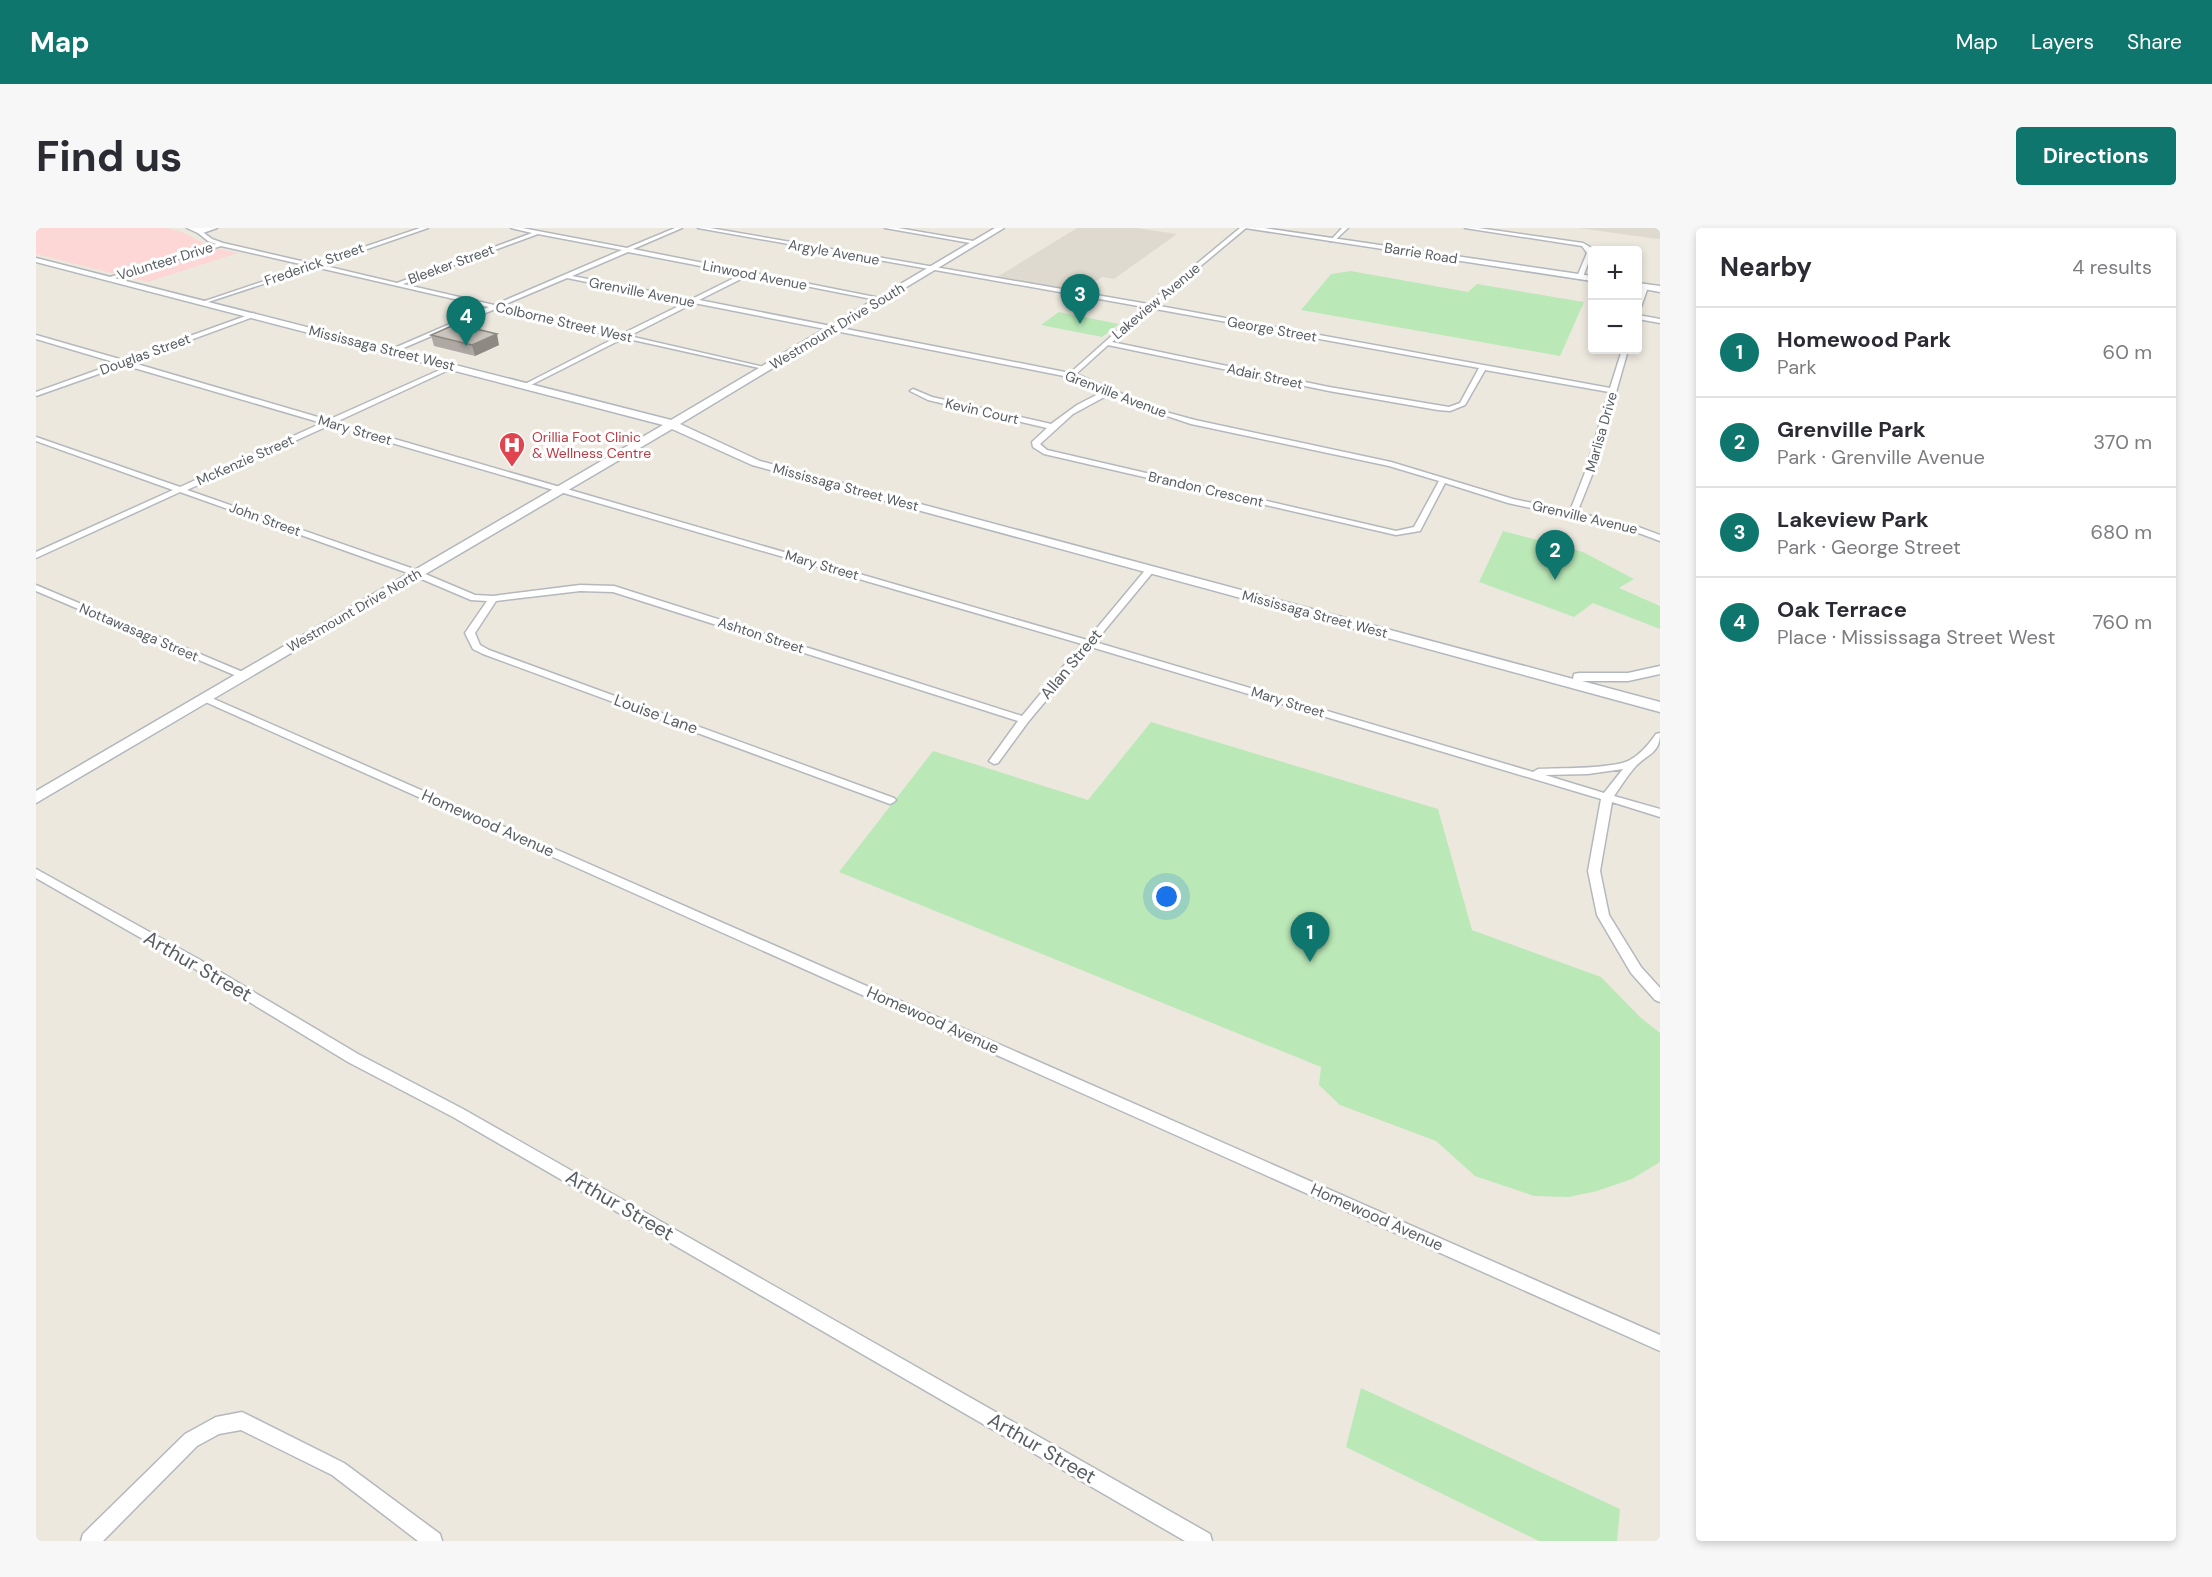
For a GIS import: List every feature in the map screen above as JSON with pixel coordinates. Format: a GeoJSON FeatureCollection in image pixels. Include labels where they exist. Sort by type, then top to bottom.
{"type":"FeatureCollection","features":[{"type":"Feature","properties":{"kind":"street","name":"Colborne Street West"},"geometry":{"type":"LineString","coordinates":[[190,228],[221,244],[766,369]]}},
{"type":"Feature","properties":{"kind":"street"},"geometry":{"type":"LineString","coordinates":[[200,232],[213,228]]}},
{"type":"Feature","properties":{"kind":"street","name":"Frederick Street"},"geometry":{"type":"LineString","coordinates":[[204,303],[425,228]]}},
{"type":"Feature","properties":{"kind":"street","name":"Linwood Avenue"},"geometry":{"type":"LineString","coordinates":[[514,228],[882,299]]}},
{"type":"Feature","properties":{"kind":"street"},"geometry":{"type":"LineString","coordinates":[[394,350],[679,228]]}},
{"type":"Feature","properties":{"kind":"street","name":"Argyle Avenue"},"geometry":{"type":"LineString","coordinates":[[701,228],[932,270]]}},
{"type":"Feature","properties":{"kind":"street"},"geometry":{"type":"LineString","coordinates":[[888,228],[976,242]]}},
{"type":"Feature","properties":{"kind":"street","name":"Westmount Drive South"},"geometry":{"type":"LineString","coordinates":[[673,423],[1000,228]]}},
{"type":"Feature","properties":{"kind":"street","name":"Lakeview Avenue"},"geometry":{"type":"LineString","coordinates":[[1071,375],[1243,228]]}},
{"type":"Feature","properties":{"kind":"street","name":"Barrie Road"},"geometry":{"type":"LineString","coordinates":[[1249,228],[1588,278]]}},
{"type":"Feature","properties":{"kind":"street"},"geometry":{"type":"LineString","coordinates":[[1332,240],[1345,228]]}},
{"type":"Feature","properties":{"kind":"street"},"geometry":{"type":"LineString","coordinates":[[1468,228],[1576,243],[1588,248],[1590,253],[1580,277]]}},
{"type":"Feature","properties":{"kind":"street","name":"Bleeker Street"},"geometry":{"type":"LineString","coordinates":[[398,284],[538,233]]}},
{"type":"Feature","properties":{"kind":"street","name":"Volunteer Drive"},"geometry":{"type":"LineString","coordinates":[[110,279],[221,244]]}},
{"type":"Feature","properties":{"kind":"street","name":"Mississaga Street West"},"geometry":{"type":"LineString","coordinates":[[36,260],[673,423],[756,463],[1660,707]]}},
{"type":"Feature","properties":{"kind":"street","name":"George Street"},"geometry":{"type":"LineString","coordinates":[[932,270],[1149,306],[1613,391]]}},
{"type":"Feature","properties":{"kind":"street"},"geometry":{"type":"LineString","coordinates":[[527,385],[748,273]]}},
{"type":"Feature","properties":{"kind":"street","name":"Grenville Avenue"},"geometry":{"type":"LineString","coordinates":[[565,276],[830,330],[1071,375],[1160,412],[1194,422],[1371,459],[1511,501],[1640,529],[1660,538]]}},
{"type":"Feature","properties":{"kind":"street"},"geometry":{"type":"LineString","coordinates":[[1642,286],[1660,289]]}},
{"type":"Feature","properties":{"kind":"street","name":"Douglas Street"},"geometry":{"type":"LineString","coordinates":[[36,394],[254,315]]}},
{"type":"Feature","properties":{"kind":"street"},"geometry":{"type":"LineString","coordinates":[[1642,318],[1660,321]]}},
{"type":"Feature","properties":{"kind":"street","name":"Mary Street"},"geometry":{"type":"LineString","coordinates":[[36,337],[1088,643],[1660,813]]}},
{"type":"Feature","properties":{"kind":"street","name":"Adair Street"},"geometry":{"type":"LineString","coordinates":[[1106,343],[1424,407],[1450,409],[1464,404],[1483,368]]}},
{"type":"Feature","properties":{"kind":"street","name":"Marlisa Drive"},"geometry":{"type":"LineString","coordinates":[[1574,514],[1590,470],[1624,354]]}},
{"type":"Feature","properties":{"kind":"street","name":"McKenzie Street"},"geometry":{"type":"LineString","coordinates":[[36,555],[453,366]]}},
{"type":"Feature","properties":{"kind":"street","name":"Kevin Court"},"geometry":{"type":"LineString","coordinates":[[913,391],[930,399],[1053,427]]}},
{"type":"Feature","properties":{"kind":"street","name":"Brandon Crescent"},"geometry":{"type":"LineString","coordinates":[[1111,391],[1082,403],[1036,442],[1036,445],[1044,452],[1396,533],[1417,529],[1443,480]]}},
{"type":"Feature","properties":{"kind":"street","name":"Westmount Drive North"},"geometry":{"type":"LineString","coordinates":[[36,798],[673,423]]}},
{"type":"Feature","properties":{"kind":"street","name":"John Street"},"geometry":{"type":"LineString","coordinates":[[36,439],[415,573],[474,598],[493,599]]}},
{"type":"Feature","properties":{"kind":"street","name":"Allan Street"},"geometry":{"type":"LineString","coordinates":[[994,761],[1024,720],[1150,570]]}},
{"type":"Feature","properties":{"kind":"street","name":"Nottawasaga Street"},"geometry":{"type":"LineString","coordinates":[[36,588],[242,675]]}},
{"type":"Feature","properties":{"kind":"street","name":"Ashton Street"},"geometry":{"type":"LineString","coordinates":[[493,599],[580,588],[614,589],[1024,720]]}},
{"type":"Feature","properties":{"kind":"street","name":"Louise Lane"},"geometry":{"type":"LineString","coordinates":[[493,599],[470,633],[476,647],[890,800]]}},
{"type":"Feature","properties":{"kind":"street"},"geometry":{"type":"LineString","coordinates":[[1550,677],[1629,677],[1660,670]]}},
{"type":"Feature","properties":{"kind":"street","name":"Homewood Avenue"},"geometry":{"type":"LineString","coordinates":[[205,698],[1660,1343]]}},
{"type":"Feature","properties":{"kind":"street"},"geometry":{"type":"LineString","coordinates":[[1660,736],[1650,750],[1632,764],[1607,797],[1594,871],[1603,915],[1636,970],[1660,997]]}},
{"type":"Feature","properties":{"kind":"street"},"geometry":{"type":"LineString","coordinates":[[1525,772],[1588,771],[1632,764]]}},
{"type":"Feature","properties":{"kind":"street","name":"Arthur Street"},"geometry":{"type":"LineString","coordinates":[[36,873],[195,963],[353,1059],[458,1113],[1203,1541]]}},
{"type":"Feature","properties":{"kind":"street"},"geometry":{"type":"LineString","coordinates":[[90,1541],[192,1440],[216,1426],[242,1421],[338,1469],[433,1541]]}},
{"type":"Feature","properties":{"kind":"shaded area"},"geometry":{"type":"Polygon","coordinates":[[[36,228],[167,228],[182,232],[214,248],[238,253],[148,282],[36,254],[36,228]]]}},
{"type":"Feature","properties":{"kind":"shaded area"},"geometry":{"type":"Polygon","coordinates":[[[1077,228],[1137,228],[1177,234],[1114,279],[1102,277],[1080,292],[997,277],[1077,228]]]}},
{"type":"Feature","properties":{"kind":"shaded area"},"geometry":{"type":"Polygon","coordinates":[[[1579,228],[1660,228],[1660,239],[1657,239],[1579,228]]]}},
{"type":"Feature","properties":{"kind":"green space"},"geometry":{"type":"Polygon","coordinates":[[[1351,271],[1468,292],[1477,284],[1584,302],[1560,356],[1301,310],[1331,274],[1351,271]]]}},
{"type":"Feature","properties":{"kind":"green space"},"geometry":{"type":"Polygon","coordinates":[[[1059,312],[1119,324],[1102,337],[1041,325],[1059,312]]]}},
{"type":"Feature","properties":{"kind":"green space"},"geometry":{"type":"Polygon","coordinates":[[[1503,531],[1583,552],[1634,579],[1619,588],[1660,606],[1660,629],[1593,603],[1574,617],[1479,582],[1503,531]]]}},
{"type":"Feature","properties":{"kind":"green space"},"geometry":{"type":"Polygon","coordinates":[[[1151,722],[1438,809],[1472,930],[1601,977],[1640,1017],[1660,1033],[1660,1162],[1632,1179],[1597,1191],[1569,1197],[1534,1196],[1475,1176],[1436,1141],[1340,1105],[1319,1085],[1321,1067],[839,872],[933,751],[1088,800],[1151,722]]]}},
{"type":"Feature","properties":{"kind":"green space"},"geometry":{"type":"Polygon","coordinates":[[[1361,1388],[1620,1509],[1617,1541],[1539,1541],[1346,1447],[1361,1388]]]}},
{"type":"Feature","properties":{"kind":"building"},"geometry":{"type":"Polygon","coordinates":[[[456,324],[497,334],[472,345],[431,335],[456,324]]]}},
{"type":"Feature","properties":{"kind":"place","name":"Lakeview Park"},"geometry":{"type":"Point","coordinates":[1080,324]}},
{"type":"Feature","properties":{"kind":"place","name":"Oak Terrace"},"geometry":{"type":"Point","coordinates":[466,346]}},
{"type":"Feature","properties":{"kind":"place","name":"Orillia Foot Clinic & Wellness Centre"},"geometry":{"type":"Point","coordinates":[512,468]}},
{"type":"Feature","properties":{"kind":"place","name":"Grenville Park"},"geometry":{"type":"Point","coordinates":[1555,580]}},
{"type":"Feature","properties":{"kind":"place","name":"Homewood Park"},"geometry":{"type":"Point","coordinates":[1310,962]}}]}
